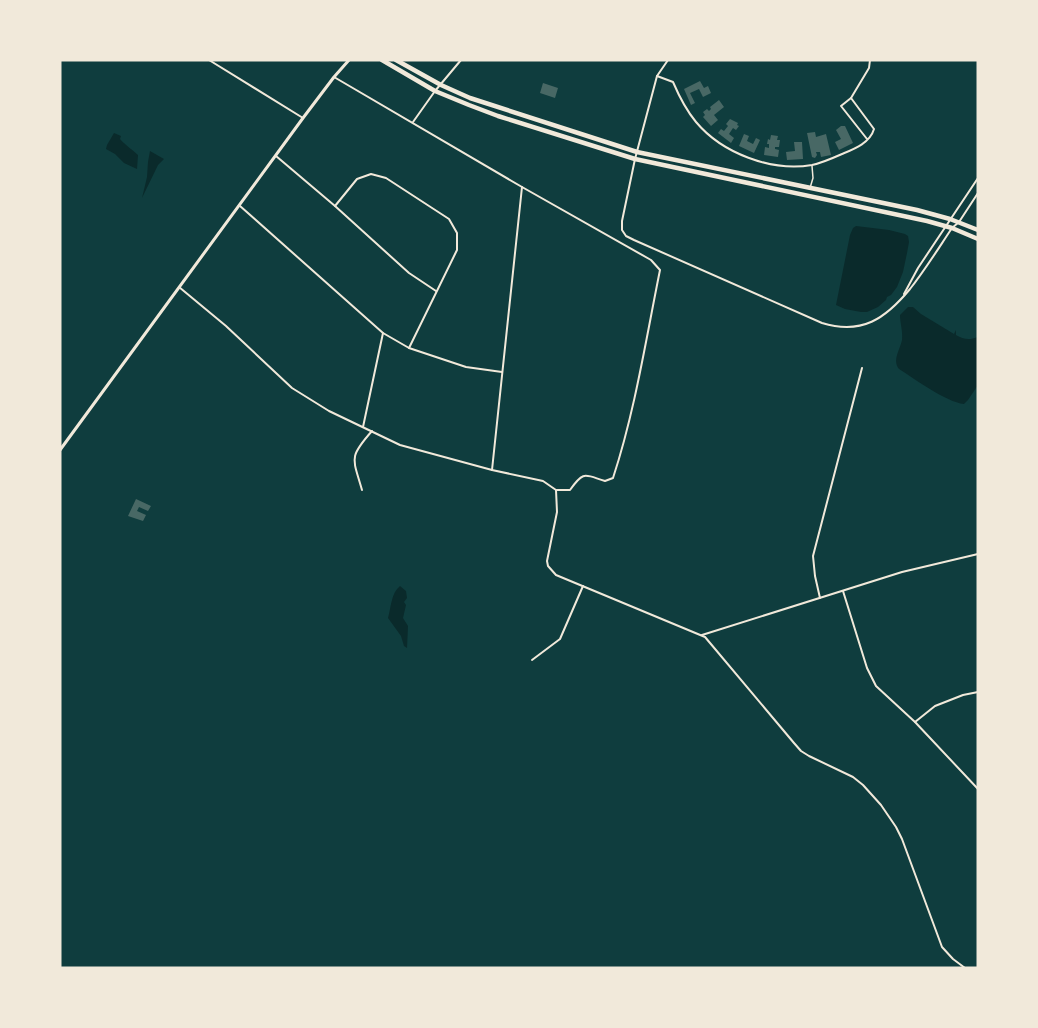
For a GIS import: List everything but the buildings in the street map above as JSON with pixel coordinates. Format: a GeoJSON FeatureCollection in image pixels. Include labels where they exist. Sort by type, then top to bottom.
{"type":"FeatureCollection","features":[{"type":"Feature","properties":{"kind":"main road"},"geometry":{"type":"LineString","coordinates":[[382,60],[435,91],[498,116],[635,159],[900,214],[946,226],[978,239]]}},
{"type":"Feature","properties":{"kind":"main road"},"geometry":{"type":"LineString","coordinates":[[396,60],[470,98],[637,152],[917,210],[978,230]]}},
{"type":"Feature","properties":{"kind":"street"},"geometry":{"type":"LineString","coordinates":[[208,60],[303,118]]}},
{"type":"Feature","properties":{"kind":"street"},"geometry":{"type":"LineString","coordinates":[[60,450],[303,118],[349,60]]}},
{"type":"Feature","properties":{"kind":"street"},"geometry":{"type":"LineString","coordinates":[[412,123],[461,60]]}},
{"type":"Feature","properties":{"kind":"street"},"geometry":{"type":"LineString","coordinates":[[668,60],[657,76],[635,159],[622,230],[626,236],[813,319],[835,327],[851,328],[868,324],[894,308],[978,193]]}},
{"type":"Feature","properties":{"kind":"street"},"geometry":{"type":"LineString","coordinates":[[867,139],[842,106],[851,98],[869,68],[870,60]]}},
{"type":"Feature","properties":{"kind":"street"},"geometry":{"type":"LineString","coordinates":[[657,76],[673,82],[696,122],[714,139],[737,153],[785,166],[812,165],[839,155],[862,144],[873,133],[873,127],[851,98]]}},
{"type":"Feature","properties":{"kind":"street"},"geometry":{"type":"LineString","coordinates":[[179,287],[226,326],[291,388],[329,411],[400,445],[543,481],[556,490],[570,490],[584,475],[605,481],[613,478],[631,413],[660,270],[651,260],[334,77]]}},
{"type":"Feature","properties":{"kind":"street"},"geometry":{"type":"LineString","coordinates":[[276,156],[409,273],[437,292]]}},
{"type":"Feature","properties":{"kind":"street"},"geometry":{"type":"LineString","coordinates":[[335,206],[357,179],[371,174],[386,178],[449,219],[457,233],[457,250],[409,348]]}},
{"type":"Feature","properties":{"kind":"street"},"geometry":{"type":"LineString","coordinates":[[902,299],[918,268],[978,178]]}},
{"type":"Feature","properties":{"kind":"street"},"geometry":{"type":"LineString","coordinates":[[492,470],[522,187]]}},
{"type":"Feature","properties":{"kind":"street"},"geometry":{"type":"LineString","coordinates":[[240,206],[382,333],[409,348],[466,367],[502,372]]}},
{"type":"Feature","properties":{"kind":"street"},"geometry":{"type":"LineString","coordinates":[[363,427],[382,333]]}},
{"type":"Feature","properties":{"kind":"street"},"geometry":{"type":"LineString","coordinates":[[820,599],[813,556],[862,368]]}},
{"type":"Feature","properties":{"kind":"street"},"geometry":{"type":"LineString","coordinates":[[362,490],[354,462],[356,449],[372,431]]}},
{"type":"Feature","properties":{"kind":"street"},"geometry":{"type":"LineString","coordinates":[[556,490],[557,512],[547,561],[548,566],[556,574],[702,635],[801,751],[853,777],[864,785],[896,827],[942,947],[965,968]]}},
{"type":"Feature","properties":{"kind":"street"},"geometry":{"type":"LineString","coordinates":[[702,635],[902,572],[978,554]]}},
{"type":"Feature","properties":{"kind":"street"},"geometry":{"type":"LineString","coordinates":[[532,660],[560,639],[583,586]]}},
{"type":"Feature","properties":{"kind":"street"},"geometry":{"type":"LineString","coordinates":[[843,591],[867,668],[876,686],[915,722],[978,789]]}},
{"type":"Feature","properties":{"kind":"street"},"geometry":{"type":"LineString","coordinates":[[915,722],[935,706],[978,692]]}},
{"type":"Feature","properties":{"kind":"lane"},"geometry":{"type":"LineString","coordinates":[[810,188],[813,178],[812,165]]}},
{"type":"Feature","properties":{"kind":"water"},"geometry":{"type":"Polygon","coordinates":[[[114,133],[121,136],[120,139],[124,144],[138,155],[137,169],[124,163],[106,149],[114,133]]]}},
{"type":"Feature","properties":{"kind":"water"},"geometry":{"type":"Polygon","coordinates":[[[150,151],[164,159],[158,165],[142,198],[147,177],[150,151]]]}},
{"type":"Feature","properties":{"kind":"water"},"geometry":{"type":"Polygon","coordinates":[[[856,226],[905,234],[909,242],[903,272],[897,287],[878,307],[867,312],[845,309],[836,305],[850,235],[856,226]]]}},
{"type":"Feature","properties":{"kind":"water"},"geometry":{"type":"Polygon","coordinates":[[[908,307],[913,307],[954,334],[956,330],[956,335],[962,338],[978,337],[978,385],[964,404],[940,395],[897,366],[897,355],[902,340],[900,315],[908,307]]]}},
{"type":"Feature","properties":{"kind":"water"},"geometry":{"type":"Polygon","coordinates":[[[400,586],[406,591],[407,598],[404,602],[406,605],[403,618],[408,626],[407,648],[388,618],[393,597],[400,586]]]}}]}
